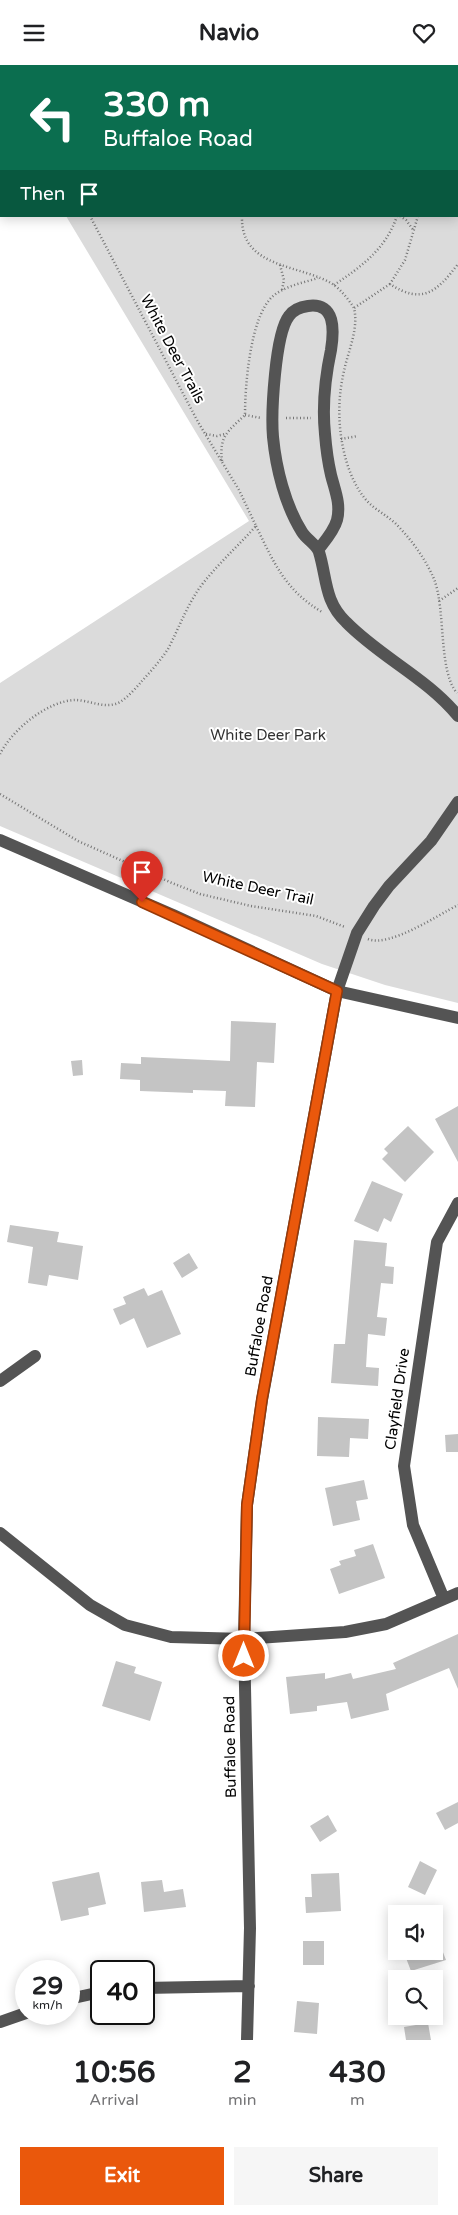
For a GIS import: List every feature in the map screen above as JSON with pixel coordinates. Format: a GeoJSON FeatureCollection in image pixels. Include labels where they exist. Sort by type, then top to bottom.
{"type":"FeatureCollection","features":[{"type":"Feature","properties":{"kind":"street"},"geometry":{"type":"LineString","coordinates":[[318,549],[329,536],[337,520],[338,500],[327,450],[323,397],[334,336],[332,318],[322,306],[313,305],[301,307],[287,318],[276,365],[272,401],[274,437],[285,492],[302,533],[318,549],[324,582],[333,604],[345,622],[435,692],[458,715]]}},
{"type":"Feature","properties":{"kind":"street","name":"Buffaloe Road"},"geometry":{"type":"LineString","coordinates":[[246,2040],[250,1928],[244,1554],[248,1495],[262,1399],[337,991],[357,933],[388,886],[431,841],[458,802]]}},
{"type":"Feature","properties":{"kind":"street"},"geometry":{"type":"LineString","coordinates":[[0,840],[181,919],[337,991],[458,1019]]}},
{"type":"Feature","properties":{"kind":"street","name":"Clayfield Drive"},"geometry":{"type":"LineString","coordinates":[[444,1599],[413,1525],[404,1466],[436,1242],[458,1203]]}},
{"type":"Feature","properties":{"kind":"street"},"geometry":{"type":"LineString","coordinates":[[0,1381],[35,1356]]}},
{"type":"Feature","properties":{"kind":"street"},"geometry":{"type":"LineString","coordinates":[[0,1533],[90,1605],[125,1625],[171,1637],[244,1639],[345,1632],[386,1624],[458,1593]]}},
{"type":"Feature","properties":{"kind":"street"},"geometry":{"type":"LineString","coordinates":[[155,1988],[249,1987]]}},
{"type":"Feature","properties":{"kind":"street"},"geometry":{"type":"LineString","coordinates":[[0,2022],[15,2017]]}},
{"type":"Feature","properties":{"kind":"path","name":"White Deer Trails"},"geometry":{"type":"LineString","coordinates":[[91,217],[206,435],[239,490],[256,526]]}},
{"type":"Feature","properties":{"kind":"path"},"geometry":{"type":"LineString","coordinates":[[242,217],[246,235],[262,256],[280,265],[334,285],[354,309],[356,325],[344,371],[340,397],[342,439],[348,465],[359,491],[394,523],[416,547],[435,581],[440,601],[446,669],[452,686],[458,695]]}},
{"type":"Feature","properties":{"kind":"path"},"geometry":{"type":"LineString","coordinates":[[334,285],[359,268],[373,255],[387,239],[398,217]]}},
{"type":"Feature","properties":{"kind":"path"},"geometry":{"type":"LineString","coordinates":[[400,217],[406,220],[414,233]]}},
{"type":"Feature","properties":{"kind":"path"},"geometry":{"type":"LineString","coordinates":[[354,309],[390,284],[405,260],[418,217]]}},
{"type":"Feature","properties":{"kind":"path"},"geometry":{"type":"LineString","coordinates":[[280,265],[284,280],[281,291]]}},
{"type":"Feature","properties":{"kind":"path"},"geometry":{"type":"LineString","coordinates":[[390,284],[408,294],[430,293],[442,285],[458,265]]}},
{"type":"Feature","properties":{"kind":"path"},"geometry":{"type":"LineString","coordinates":[[206,435],[217,436],[225,434],[245,415],[246,381],[255,331],[270,300],[281,291],[318,278]]}},
{"type":"Feature","properties":{"kind":"path"},"geometry":{"type":"LineString","coordinates":[[245,415],[265,418]]}},
{"type":"Feature","properties":{"kind":"path"},"geometry":{"type":"LineString","coordinates":[[280,418],[315,418]]}},
{"type":"Feature","properties":{"kind":"path"},"geometry":{"type":"LineString","coordinates":[[222,463],[225,434]]}},
{"type":"Feature","properties":{"kind":"path"},"geometry":{"type":"LineString","coordinates":[[342,439],[358,436]]}},
{"type":"Feature","properties":{"kind":"path"},"geometry":{"type":"LineString","coordinates":[[0,754],[13,735],[29,720],[46,709],[61,703],[77,700],[119,703],[167,650],[192,600],[204,582],[256,526],[276,567],[290,587],[311,605],[328,615],[340,615]]}},
{"type":"Feature","properties":{"kind":"path"},"geometry":{"type":"LineString","coordinates":[[440,601],[458,588]]}},
{"type":"Feature","properties":{"kind":"path","name":"White Deer Trail"},"geometry":{"type":"LineString","coordinates":[[0,794],[78,841],[200,894],[251,906],[316,916],[351,929]]}},
{"type":"Feature","properties":{"kind":"path"},"geometry":{"type":"LineString","coordinates":[[364,937],[379,941],[410,931],[458,905]]}},
{"type":"Feature","properties":{"kind":"green space","name":"White Deer Park"},"geometry":{"type":"Polygon","coordinates":[[[67,217],[458,217],[458,1003],[385,985],[322,964],[0,826],[0,683],[249,521],[67,217]]]}},
{"type":"Feature","properties":{"kind":"building"},"geometry":{"type":"Polygon","coordinates":[[[231,1021],[276,1023],[274,1063],[257,1062],[255,1107],[225,1106],[226,1091],[193,1090],[193,1093],[140,1091],[140,1080],[120,1079],[121,1063],[141,1064],[141,1057],[230,1061],[231,1021]]]}},
{"type":"Feature","properties":{"kind":"building"},"geometry":{"type":"Polygon","coordinates":[[[82,1060],[83,1075],[73,1076],[71,1061],[82,1060]]]}},
{"type":"Feature","properties":{"kind":"building"},"geometry":{"type":"Polygon","coordinates":[[[458,1106],[458,1162],[435,1119],[458,1106]]]}},
{"type":"Feature","properties":{"kind":"building"},"geometry":{"type":"Polygon","coordinates":[[[408,1126],[434,1152],[405,1182],[382,1159],[388,1153],[384,1149],[408,1126]]]}},
{"type":"Feature","properties":{"kind":"building"},"geometry":{"type":"Polygon","coordinates":[[[372,1181],[403,1194],[391,1222],[384,1218],[378,1232],[354,1221],[372,1181]]]}},
{"type":"Feature","properties":{"kind":"building"},"geometry":{"type":"Polygon","coordinates":[[[10,1225],[59,1232],[57,1242],[83,1246],[78,1280],[49,1275],[47,1286],[28,1283],[33,1247],[7,1242],[10,1225]]]}},
{"type":"Feature","properties":{"kind":"building"},"geometry":{"type":"Polygon","coordinates":[[[354,1240],[387,1243],[385,1266],[394,1267],[393,1284],[381,1283],[377,1317],[387,1318],[385,1336],[368,1334],[366,1367],[379,1368],[378,1386],[331,1383],[334,1344],[345,1344],[354,1240]]]}},
{"type":"Feature","properties":{"kind":"building"},"geometry":{"type":"Polygon","coordinates":[[[189,1253],[198,1268],[182,1278],[173,1263],[189,1253]]]}},
{"type":"Feature","properties":{"kind":"building"},"geometry":{"type":"Polygon","coordinates":[[[144,1288],[148,1296],[162,1290],[181,1334],[147,1348],[134,1318],[120,1325],[113,1309],[126,1304],[123,1297],[144,1288]]]}},
{"type":"Feature","properties":{"kind":"building"},"geometry":{"type":"Polygon","coordinates":[[[318,1417],[369,1419],[368,1439],[350,1438],[349,1457],[317,1456],[318,1417]]]}},
{"type":"Feature","properties":{"kind":"building"},"geometry":{"type":"Polygon","coordinates":[[[458,1434],[458,1452],[446,1452],[445,1435],[458,1434]]]}},
{"type":"Feature","properties":{"kind":"building"},"geometry":{"type":"Polygon","coordinates":[[[364,1480],[368,1499],[356,1501],[360,1520],[333,1526],[325,1488],[364,1480]]]}},
{"type":"Feature","properties":{"kind":"building"},"geometry":{"type":"Polygon","coordinates":[[[373,1544],[385,1578],[339,1594],[330,1569],[341,1565],[339,1561],[356,1556],[354,1550],[373,1544]]]}},
{"type":"Feature","properties":{"kind":"building"},"geometry":{"type":"Polygon","coordinates":[[[458,1634],[458,1689],[449,1668],[386,1694],[389,1710],[351,1719],[347,1702],[317,1706],[317,1711],[290,1714],[286,1677],[325,1673],[325,1679],[351,1673],[353,1679],[396,1669],[393,1663],[458,1634]]]}},
{"type":"Feature","properties":{"kind":"building"},"geometry":{"type":"Polygon","coordinates":[[[116,1661],[136,1667],[134,1673],[162,1682],[150,1721],[102,1706],[116,1661]]]}},
{"type":"Feature","properties":{"kind":"building"},"geometry":{"type":"Polygon","coordinates":[[[458,1802],[458,1823],[445,1830],[436,1813],[458,1802]]]}},
{"type":"Feature","properties":{"kind":"building"},"geometry":{"type":"Polygon","coordinates":[[[328,1815],[337,1831],[320,1842],[310,1826],[328,1815]]]}},
{"type":"Feature","properties":{"kind":"building"},"geometry":{"type":"Polygon","coordinates":[[[420,1861],[437,1870],[425,1895],[408,1887],[420,1861]]]}},
{"type":"Feature","properties":{"kind":"building"},"geometry":{"type":"Polygon","coordinates":[[[99,1872],[106,1904],[88,1908],[89,1915],[61,1921],[52,1882],[99,1872]]]}},
{"type":"Feature","properties":{"kind":"building"},"geometry":{"type":"Polygon","coordinates":[[[339,1873],[341,1911],[306,1913],[305,1897],[312,1897],[311,1874],[339,1873]]]}},
{"type":"Feature","properties":{"kind":"building"},"geometry":{"type":"Polygon","coordinates":[[[162,1880],[164,1892],[183,1889],[186,1907],[144,1912],[141,1882],[162,1880]]]}},
{"type":"Feature","properties":{"kind":"building"},"geometry":{"type":"Polygon","coordinates":[[[303,1941],[324,1941],[324,1965],[303,1965],[303,1941]]]}},
{"type":"Feature","properties":{"kind":"building"},"geometry":{"type":"Polygon","coordinates":[[[443,1952],[446,1960],[411,1970],[407,1960],[443,1960],[443,1952]]]}},
{"type":"Feature","properties":{"kind":"building"},"geometry":{"type":"Polygon","coordinates":[[[297,2001],[319,2003],[317,2034],[294,2032],[297,2001]]]}},
{"type":"Feature","properties":{"kind":"building"},"geometry":{"type":"Polygon","coordinates":[[[428,2025],[431,2040],[406,2040],[404,2027],[428,2025]]]}},
{"type":"Feature","properties":{"kind":"route"},"geometry":{"type":"LineString","coordinates":[[142,902],[240,945],[337,991],[262,1399],[247,1505],[244,1554],[244,1656]]}}]}
